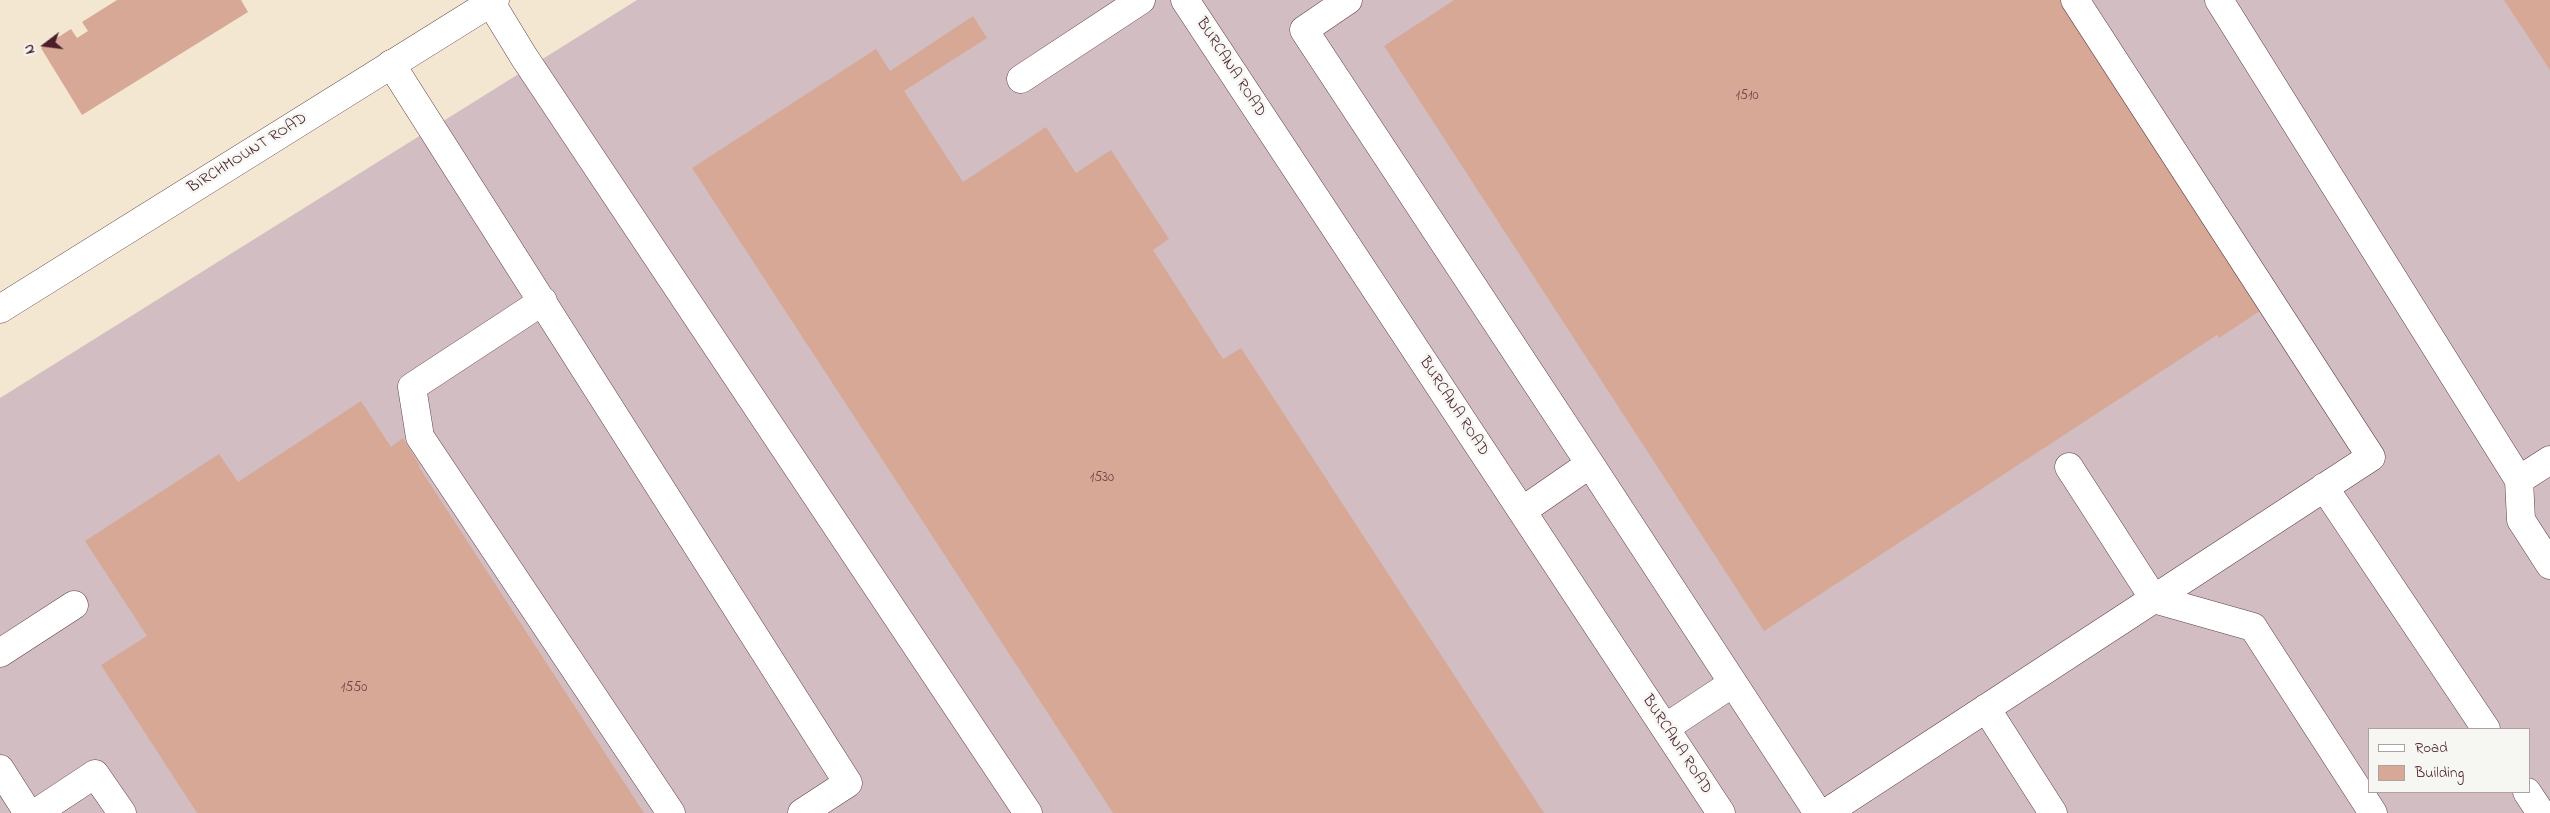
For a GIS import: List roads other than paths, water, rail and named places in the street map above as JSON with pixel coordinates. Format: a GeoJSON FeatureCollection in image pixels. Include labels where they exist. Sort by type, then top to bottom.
{"type":"FeatureCollection","features":[{"type":"Feature","properties":{"kind":"street"},"geometry":{"type":"LineString","coordinates":[[1021,79],[1141,0]]}},
{"type":"Feature","properties":{"kind":"street","name":"BURCANA ROAD"},"geometry":{"type":"LineString","coordinates":[[1185,0],[1721,813]]}},
{"type":"Feature","properties":{"kind":"street"},"geometry":{"type":"LineString","coordinates":[[1348,0],[1304,30],[1818,813]]}},
{"type":"Feature","properties":{"kind":"street"},"geometry":{"type":"LineString","coordinates":[[1826,813],[2371,457],[2075,0]]}},
{"type":"Feature","properties":{"kind":"street"},"geometry":{"type":"LineString","coordinates":[[2219,0],[2519,480],[2521,520],[2550,565]]}},
{"type":"Feature","properties":{"kind":"street"},"geometry":{"type":"LineString","coordinates":[[493,1],[530,65],[1028,813]]}},
{"type":"Feature","properties":{"kind":"street","name":"BIRCHMOUNT ROAD"},"geometry":{"type":"LineString","coordinates":[[0,308],[493,1]]}},
{"type":"Feature","properties":{"kind":"street"},"geometry":{"type":"LineString","coordinates":[[391,64],[790,696],[848,783],[802,813]]}},
{"type":"Feature","properties":{"kind":"street"},"geometry":{"type":"LineString","coordinates":[[542,301],[412,387],[420,438],[670,813]]}},
{"type":"Feature","properties":{"kind":"street"},"geometry":{"type":"LineString","coordinates":[[2519,480],[2550,460]]}},
{"type":"Feature","properties":{"kind":"street"},"geometry":{"type":"LineString","coordinates":[[1522,511],[1590,464]]}},
{"type":"Feature","properties":{"kind":"street"},"geometry":{"type":"LineString","coordinates":[[2069,467],[2154,599],[2253,627],[2373,813]]}},
{"type":"Feature","properties":{"kind":"street"},"geometry":{"type":"LineString","coordinates":[[2324,487],[2485,728]]}},
{"type":"Feature","properties":{"kind":"street"},"geometry":{"type":"LineString","coordinates":[[0,653],[74,605]]}},
{"type":"Feature","properties":{"kind":"street"},"geometry":{"type":"LineString","coordinates":[[1665,728],[1733,683]]}},
{"type":"Feature","properties":{"kind":"street"},"geometry":{"type":"LineString","coordinates":[[1986,708],[2053,813]]}},
{"type":"Feature","properties":{"kind":"street"},"geometry":{"type":"LineString","coordinates":[[0,770],[28,813]]}},
{"type":"Feature","properties":{"kind":"street"},"geometry":{"type":"LineString","coordinates":[[36,813],[95,774],[122,813]]}},
{"type":"Feature","properties":{"kind":"street"},"geometry":{"type":"LineString","coordinates":[[2528,793],[2542,813]]}}]}
